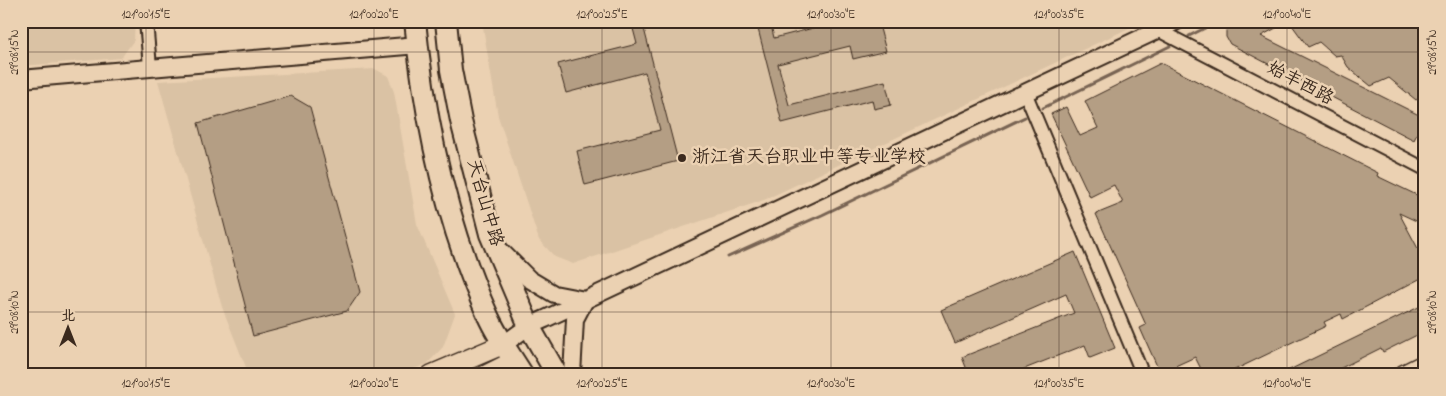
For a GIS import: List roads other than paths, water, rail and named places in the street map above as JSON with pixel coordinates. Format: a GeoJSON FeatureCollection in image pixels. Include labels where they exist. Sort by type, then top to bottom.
{"type":"FeatureCollection","features":[{"type":"Feature","properties":{"kind":"main road","name":"天台山中路"},"geometry":{"type":"LineString","coordinates":[[415,21],[431,136],[458,239],[488,317],[518,368]]}},
{"type":"Feature","properties":{"kind":"main road","name":"天台山中路"},"geometry":{"type":"LineString","coordinates":[[446,21],[461,121],[495,245],[529,326],[557,375]]}},
{"type":"Feature","properties":{"kind":"main road"},"geometry":{"type":"LineString","coordinates":[[431,375],[504,344]]}},
{"type":"Feature","properties":{"kind":"main road"},"geometry":{"type":"LineString","coordinates":[[1402,375],[1425,364]]}},
{"type":"Feature","properties":{"kind":"main road"},"geometry":{"type":"LineString","coordinates":[[486,375],[518,368]]}},
{"type":"Feature","properties":{"kind":"street"},"geometry":{"type":"LineString","coordinates":[[146,21],[150,67]]}},
{"type":"Feature","properties":{"kind":"street"},"geometry":{"type":"LineString","coordinates":[[504,344],[529,326],[1177,21]]}},
{"type":"Feature","properties":{"kind":"street","name":"始丰西路"},"geometry":{"type":"LineString","coordinates":[[1158,30],[1425,169]]}},
{"type":"Feature","properties":{"kind":"street"},"geometry":{"type":"LineString","coordinates":[[21,79],[418,45]]}},
{"type":"Feature","properties":{"kind":"street"},"geometry":{"type":"LineString","coordinates":[[1025,92],[1142,375]]}},
{"type":"Feature","properties":{"kind":"street"},"geometry":{"type":"LineString","coordinates":[[495,245],[529,278],[554,294],[585,300]]}},
{"type":"Feature","properties":{"kind":"street"},"geometry":{"type":"LineString","coordinates":[[572,375],[575,319],[585,300]]}},
{"type":"Feature","properties":{"kind":"waterway"},"geometry":{"type":"LineString","coordinates":[[1189,36],[1219,21]]}},
{"type":"Feature","properties":{"kind":"waterway"},"geometry":{"type":"LineString","coordinates":[[1043,108],[1170,46]]}},
{"type":"Feature","properties":{"kind":"waterway"},"geometry":{"type":"LineString","coordinates":[[728,257],[822,215],[1025,117]]}},
{"type":"Feature","properties":{"kind":"place","name":"浙江省天台职业中等专业学校"},"geometry":{"type":"Point","coordinates":[682,158]}}]}
